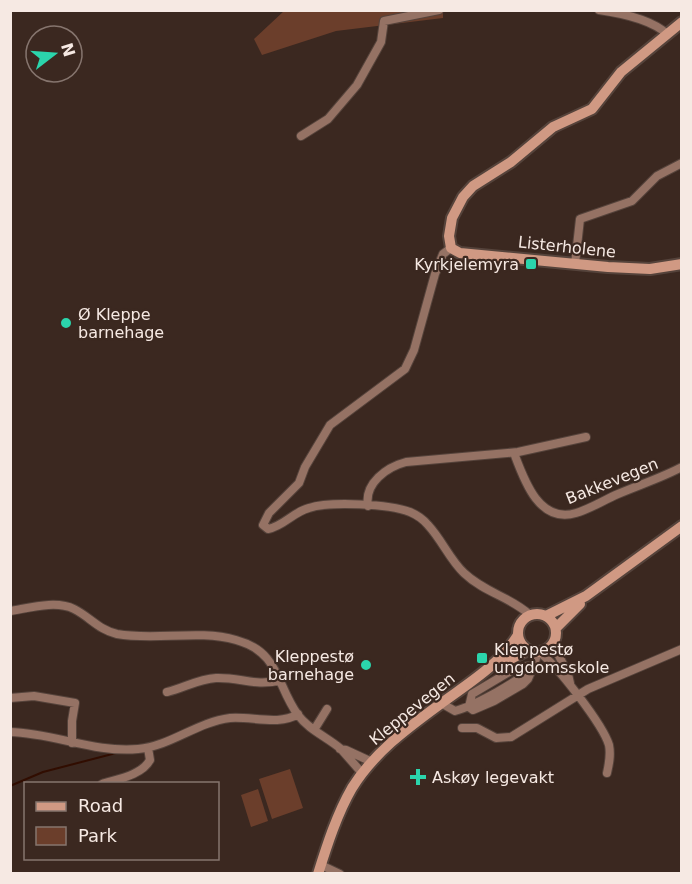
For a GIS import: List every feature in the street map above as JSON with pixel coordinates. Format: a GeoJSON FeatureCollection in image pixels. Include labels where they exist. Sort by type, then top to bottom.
{"type":"FeatureCollection","features":[{"type":"Feature","properties":{"kind":"main road"},"geometry":{"type":"LineString","coordinates":[[451,248],[448,236],[453,218],[463,197],[473,186],[518,157],[553,128],[592,109],[621,72],[681,22]]}},
{"type":"Feature","properties":{"kind":"main road","name":"Listerholene"},"geometry":{"type":"LineString","coordinates":[[451,248],[460,253],[641,269],[681,264]]}},
{"type":"Feature","properties":{"kind":"main road"},"geometry":{"type":"LineString","coordinates":[[546,616],[586,596],[681,526]]}},
{"type":"Feature","properties":{"kind":"main road"},"geometry":{"type":"LineString","coordinates":[[556,628],[586,596]]}},
{"type":"Feature","properties":{"kind":"main road"},"geometry":{"type":"LineString","coordinates":[[530,615],[546,616],[553,621],[556,628],[557,635],[554,644],[548,650],[535,652],[522,645],[518,635],[520,624],[530,615]]}},
{"type":"Feature","properties":{"kind":"main road","name":"Kleppevegen"},"geometry":{"type":"LineString","coordinates":[[320,869],[343,805],[372,762],[400,734],[486,670],[510,647],[518,635]]}},
{"type":"Feature","properties":{"kind":"main road","name":"Kleppevegen"},"geometry":{"type":"LineString","coordinates":[[486,670],[535,652]]}},
{"type":"Feature","properties":{"kind":"street"},"geometry":{"type":"LineString","coordinates":[[301,136],[328,119],[357,85],[381,42],[384,21],[439,10]]}},
{"type":"Feature","properties":{"kind":"street"},"geometry":{"type":"LineString","coordinates":[[599,10],[639,20],[661,28],[667,34]]}},
{"type":"Feature","properties":{"kind":"street"},"geometry":{"type":"LineString","coordinates":[[575,264],[580,219],[632,201],[657,176],[681,164]]}},
{"type":"Feature","properties":{"kind":"street"},"geometry":{"type":"LineString","coordinates":[[451,248],[443,255],[435,274],[414,350],[405,369],[330,425],[304,466],[304,474],[299,483],[269,513],[263,525],[268,529],[276,527],[303,510],[319,505],[368,506],[404,510],[418,516],[428,525],[466,575],[477,585],[519,606],[530,615]]}},
{"type":"Feature","properties":{"kind":"street"},"geometry":{"type":"LineString","coordinates":[[368,506],[368,498],[374,483],[386,470],[395,465],[406,462],[514,453],[585,437]]}},
{"type":"Feature","properties":{"kind":"street","name":"Bakkevegen"},"geometry":{"type":"LineString","coordinates":[[514,453],[536,499],[546,509],[562,515],[586,510],[681,467]]}},
{"type":"Feature","properties":{"kind":"street"},"geometry":{"type":"LineString","coordinates":[[10,611],[38,606],[63,606],[78,611],[102,629],[116,633],[140,637],[200,636],[237,640],[262,652],[267,657],[282,680],[298,714],[314,730],[340,749],[363,773]]}},
{"type":"Feature","properties":{"kind":"street"},"geometry":{"type":"LineString","coordinates":[[554,644],[570,683]]}},
{"type":"Feature","properties":{"kind":"street"},"geometry":{"type":"LineString","coordinates":[[462,728],[477,728],[496,738],[507,738],[578,695],[681,649]]}},
{"type":"Feature","properties":{"kind":"street"},"geometry":{"type":"LineString","coordinates":[[441,703],[455,711],[469,707],[473,710],[482,708],[528,679],[534,665],[535,652]]}},
{"type":"Feature","properties":{"kind":"street"},"geometry":{"type":"LineString","coordinates":[[535,652],[570,683],[604,735],[609,747],[607,773]]}},
{"type":"Feature","properties":{"kind":"street"},"geometry":{"type":"LineString","coordinates":[[469,707],[472,694],[514,669],[534,665]]}},
{"type":"Feature","properties":{"kind":"street"},"geometry":{"type":"LineString","coordinates":[[167,692],[197,681],[215,678],[254,684],[282,680]]}},
{"type":"Feature","properties":{"kind":"street"},"geometry":{"type":"LineString","coordinates":[[10,698],[34,696],[75,703],[72,743]]}},
{"type":"Feature","properties":{"kind":"street"},"geometry":{"type":"LineString","coordinates":[[314,730],[327,709]]}},
{"type":"Feature","properties":{"kind":"street"},"geometry":{"type":"LineString","coordinates":[[10,732],[29,733],[111,750],[148,748],[222,719],[246,717],[285,719],[298,714]]}},
{"type":"Feature","properties":{"kind":"street"},"geometry":{"type":"LineString","coordinates":[[106,782],[122,778],[143,768],[150,760],[148,748]]}},
{"type":"Feature","properties":{"kind":"street"},"geometry":{"type":"LineString","coordinates":[[340,749],[372,762]]}},
{"type":"Feature","properties":{"kind":"street"},"geometry":{"type":"LineString","coordinates":[[320,869],[340,873]]}},
{"type":"Feature","properties":{"kind":"green space"},"geometry":{"type":"Polygon","coordinates":[[[284,11],[443,11],[443,18],[336,31],[262,55],[254,39],[284,11]]]}},
{"type":"Feature","properties":{"kind":"green space"},"geometry":{"type":"Polygon","coordinates":[[[290,769],[303,808],[272,819],[259,779],[290,769]]]}},
{"type":"Feature","properties":{"kind":"green space"},"geometry":{"type":"Polygon","coordinates":[[[258,789],[268,821],[251,827],[241,795],[258,789]]]}},
{"type":"Feature","properties":{"kind":"waterway"},"geometry":{"type":"LineString","coordinates":[[10,786],[43,772],[120,752]]}},
{"type":"Feature","properties":{"kind":"place","name":"Kyrkjelemyra"},"geometry":{"type":"Point","coordinates":[531,264]}},
{"type":"Feature","properties":{"kind":"place","name":"Ø Kleppe barnehage"},"geometry":{"type":"Point","coordinates":[66,323]}},
{"type":"Feature","properties":{"kind":"place","name":"Kleppestø ungdomsskole"},"geometry":{"type":"Point","coordinates":[482,658]}},
{"type":"Feature","properties":{"kind":"place","name":"Kleppestø barnehage"},"geometry":{"type":"Point","coordinates":[366,665]}},
{"type":"Feature","properties":{"kind":"place","name":"Askøy legevakt"},"geometry":{"type":"Point","coordinates":[418,777]}}]}
